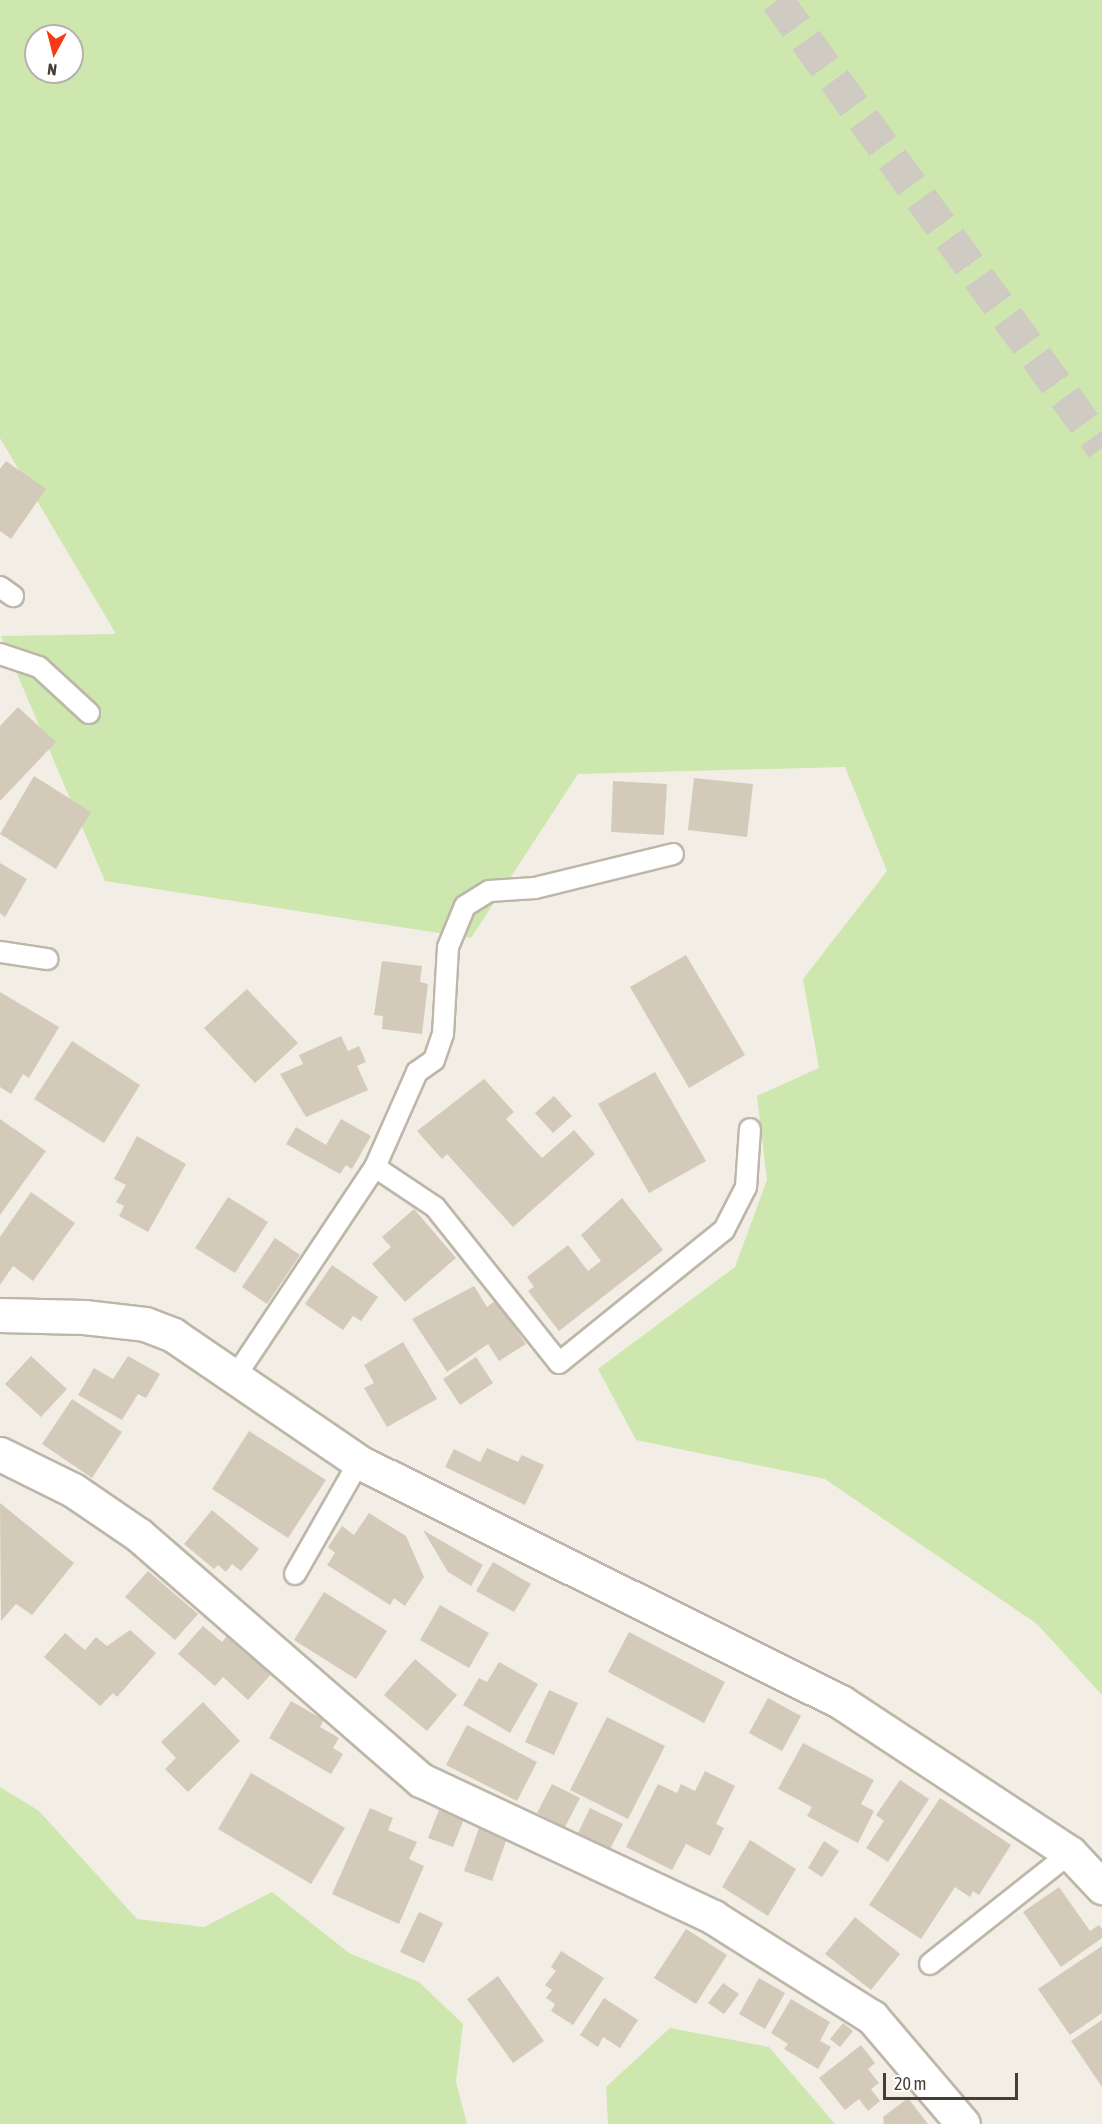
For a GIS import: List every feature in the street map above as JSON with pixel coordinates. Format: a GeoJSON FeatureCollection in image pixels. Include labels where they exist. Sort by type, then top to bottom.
{"type":"FeatureCollection","features":[{"type":"Feature","properties":{"kind":"street"},"geometry":{"type":"LineString","coordinates":[[0,1315],[145,1324],[174,1335],[359,1462],[841,1702],[1070,1853],[1102,1887]]}},
{"type":"Feature","properties":{"kind":"street"},"geometry":{"type":"LineString","coordinates":[[0,1454],[73,1490],[139,1535],[421,1780],[713,1917],[872,2017],[963,2124]]}},
{"type":"Feature","properties":{"kind":"lane"},"geometry":{"type":"LineString","coordinates":[[0,654],[39,667],[89,713]]}},
{"type":"Feature","properties":{"kind":"lane"},"geometry":{"type":"LineString","coordinates":[[235,1377],[375,1167],[417,1072],[434,1060],[443,1034],[448,947],[465,906],[489,891],[535,888],[673,854]]}},
{"type":"Feature","properties":{"kind":"lane"},"geometry":{"type":"LineString","coordinates":[[0,952],[46,959]]}},
{"type":"Feature","properties":{"kind":"lane"},"geometry":{"type":"LineString","coordinates":[[375,1167],[435,1207],[559,1364],[724,1230],[746,1187],[750,1129]]}},
{"type":"Feature","properties":{"kind":"lane"},"geometry":{"type":"LineString","coordinates":[[295,1574],[359,1462]]}},
{"type":"Feature","properties":{"kind":"lane"},"geometry":{"type":"LineString","coordinates":[[930,1964],[1070,1853]]}},
{"type":"Feature","properties":{"kind":"green space"},"geometry":{"type":"Polygon","coordinates":[[[0,0],[1102,0],[1102,1695],[1037,1624],[825,1479],[636,1440],[598,1369],[735,1267],[767,1180],[757,1096],[819,1068],[803,979],[887,871],[845,767],[578,774],[471,938],[105,881],[1,636],[116,634],[0,438],[0,0]]]}},
{"type":"Feature","properties":{"kind":"green space"},"geometry":{"type":"Polygon","coordinates":[[[0,1787],[39,1811],[137,1919],[204,1927],[272,1892],[349,1953],[419,1982],[463,2024],[456,2082],[467,2124],[0,2124],[0,1787]]]}},
{"type":"Feature","properties":{"kind":"green space"},"geometry":{"type":"Polygon","coordinates":[[[670,2028],[769,2047],[835,2124],[608,2124],[606,2087],[670,2028]]]}},
{"type":"Feature","properties":{"kind":"building"},"geometry":{"type":"Polygon","coordinates":[[[6,461],[46,489],[11,539],[0,531],[0,469],[6,461]]]}},
{"type":"Feature","properties":{"kind":"building"},"geometry":{"type":"Polygon","coordinates":[[[18,707],[56,742],[0,801],[0,726],[18,707]]]}},
{"type":"Feature","properties":{"kind":"building"},"geometry":{"type":"Polygon","coordinates":[[[34,776],[91,812],[56,869],[0,834],[34,776]]]}},
{"type":"Feature","properties":{"kind":"building"},"geometry":{"type":"Polygon","coordinates":[[[694,778],[753,784],[747,837],[688,830],[694,778]]]}},
{"type":"Feature","properties":{"kind":"building"},"geometry":{"type":"Polygon","coordinates":[[[613,781],[667,784],[664,835],[611,832],[613,781]]]}},
{"type":"Feature","properties":{"kind":"building"},"geometry":{"type":"Polygon","coordinates":[[[0,863],[27,879],[5,917],[0,913],[0,863]]]}},
{"type":"Feature","properties":{"kind":"building"},"geometry":{"type":"Polygon","coordinates":[[[686,955],[745,1055],[689,1088],[630,987],[686,955]]]}},
{"type":"Feature","properties":{"kind":"building"},"geometry":{"type":"Polygon","coordinates":[[[382,961],[422,966],[420,982],[428,984],[422,1034],[382,1029],[383,1016],[374,1015],[382,961]]]}},
{"type":"Feature","properties":{"kind":"building"},"geometry":{"type":"Polygon","coordinates":[[[247,989],[298,1043],[255,1083],[204,1028],[247,989]]]}},
{"type":"Feature","properties":{"kind":"building"},"geometry":{"type":"Polygon","coordinates":[[[0,992],[59,1027],[29,1078],[23,1074],[11,1094],[0,1087],[0,992]]]}},
{"type":"Feature","properties":{"kind":"building"},"geometry":{"type":"Polygon","coordinates":[[[341,1036],[348,1051],[359,1046],[366,1062],[357,1066],[368,1090],[306,1117],[280,1074],[303,1064],[299,1055],[341,1036]]]}},
{"type":"Feature","properties":{"kind":"building"},"geometry":{"type":"Polygon","coordinates":[[[72,1041],[140,1085],[104,1143],[34,1099],[72,1041]]]}},
{"type":"Feature","properties":{"kind":"building"},"geometry":{"type":"Polygon","coordinates":[[[655,1072],[706,1161],[649,1193],[598,1104],[655,1072]]]}},
{"type":"Feature","properties":{"kind":"building"},"geometry":{"type":"Polygon","coordinates":[[[484,1079],[514,1112],[506,1119],[542,1158],[574,1130],[595,1154],[513,1227],[447,1154],[442,1159],[417,1131],[484,1079]]]}},
{"type":"Feature","properties":{"kind":"building"},"geometry":{"type":"Polygon","coordinates":[[[554,1096],[572,1116],[553,1133],[535,1113],[554,1096]]]}},
{"type":"Feature","properties":{"kind":"building"},"geometry":{"type":"Polygon","coordinates":[[[0,1119],[46,1151],[0,1215],[0,1119]]]}},
{"type":"Feature","properties":{"kind":"building"},"geometry":{"type":"Polygon","coordinates":[[[341,1119],[371,1136],[352,1169],[346,1165],[340,1174],[286,1144],[296,1127],[326,1145],[341,1119]]]}},
{"type":"Feature","properties":{"kind":"building"},"geometry":{"type":"Polygon","coordinates":[[[137,1136],[186,1164],[148,1232],[119,1216],[124,1206],[116,1202],[126,1185],[114,1179],[137,1136]]]}},
{"type":"Feature","properties":{"kind":"building"},"geometry":{"type":"Polygon","coordinates":[[[31,1192],[75,1223],[33,1281],[13,1266],[0,1285],[0,1237],[31,1192]]]}},
{"type":"Feature","properties":{"kind":"building"},"geometry":{"type":"Polygon","coordinates":[[[228,1197],[268,1222],[235,1273],[195,1248],[228,1197]]]}},
{"type":"Feature","properties":{"kind":"building"},"geometry":{"type":"Polygon","coordinates":[[[622,1198],[663,1250],[559,1331],[528,1291],[534,1287],[527,1277],[568,1245],[588,1271],[601,1261],[581,1235],[622,1198]]]}},
{"type":"Feature","properties":{"kind":"building"},"geometry":{"type":"Polygon","coordinates":[[[414,1209],[456,1258],[405,1302],[372,1264],[391,1247],[382,1237],[414,1209]]]}},
{"type":"Feature","properties":{"kind":"building"},"geometry":{"type":"Polygon","coordinates":[[[275,1238],[300,1255],[267,1304],[242,1287],[275,1238]]]}},
{"type":"Feature","properties":{"kind":"building"},"geometry":{"type":"Polygon","coordinates":[[[332,1265],[378,1297],[361,1321],[353,1316],[343,1330],[305,1304],[332,1265]]]}},
{"type":"Feature","properties":{"kind":"building"},"geometry":{"type":"Polygon","coordinates":[[[474,1286],[487,1307],[496,1300],[526,1344],[499,1361],[488,1344],[447,1372],[412,1319],[474,1286]]]}},
{"type":"Feature","properties":{"kind":"building"},"geometry":{"type":"Polygon","coordinates":[[[403,1342],[437,1399],[387,1427],[364,1388],[374,1383],[364,1365],[403,1342]]]}},
{"type":"Feature","properties":{"kind":"building"},"geometry":{"type":"Polygon","coordinates":[[[31,1356],[67,1389],[41,1417],[5,1384],[31,1356]]]}},
{"type":"Feature","properties":{"kind":"building"},"geometry":{"type":"Polygon","coordinates":[[[128,1356],[160,1374],[146,1398],[138,1394],[122,1420],[78,1395],[94,1368],[113,1379],[128,1356]]]}},
{"type":"Feature","properties":{"kind":"building"},"geometry":{"type":"Polygon","coordinates":[[[476,1357],[493,1383],[460,1405],[443,1379],[476,1357]]]}},
{"type":"Feature","properties":{"kind":"building"},"geometry":{"type":"Polygon","coordinates":[[[72,1399],[122,1432],[92,1478],[42,1444],[72,1399]]]}},
{"type":"Feature","properties":{"kind":"building"},"geometry":{"type":"Polygon","coordinates":[[[249,1431],[326,1480],[288,1538],[212,1489],[249,1431]]]}},
{"type":"Feature","properties":{"kind":"building"},"geometry":{"type":"Polygon","coordinates":[[[487,1448],[518,1462],[522,1455],[544,1465],[525,1505],[445,1467],[454,1449],[480,1462],[487,1448]]]}},
{"type":"Feature","properties":{"kind":"building"},"geometry":{"type":"Polygon","coordinates":[[[0,1503],[74,1563],[32,1615],[16,1604],[1,1621],[0,1503]]]}},
{"type":"Feature","properties":{"kind":"building"},"geometry":{"type":"Polygon","coordinates":[[[212,1510],[259,1549],[241,1571],[232,1564],[226,1572],[218,1565],[214,1569],[184,1544],[212,1510]]]}},
{"type":"Feature","properties":{"kind":"building"},"geometry":{"type":"Polygon","coordinates":[[[369,1513],[406,1536],[424,1577],[405,1606],[394,1598],[390,1605],[327,1565],[335,1553],[328,1547],[342,1526],[354,1535],[369,1513]]]}},
{"type":"Feature","properties":{"kind":"building"},"geometry":{"type":"Polygon","coordinates":[[[423,1530],[483,1565],[471,1586],[448,1572],[423,1530]]]}},
{"type":"Feature","properties":{"kind":"building"},"geometry":{"type":"Polygon","coordinates":[[[493,1562],[531,1584],[514,1612],[476,1591],[493,1562]]]}},
{"type":"Feature","properties":{"kind":"building"},"geometry":{"type":"Polygon","coordinates":[[[148,1571],[198,1614],[175,1640],[125,1597],[148,1571]]]}},
{"type":"Feature","properties":{"kind":"building"},"geometry":{"type":"Polygon","coordinates":[[[324,1592],[387,1631],[356,1679],[294,1640],[324,1592]]]}},
{"type":"Feature","properties":{"kind":"building"},"geometry":{"type":"Polygon","coordinates":[[[440,1605],[489,1633],[469,1668],[420,1640],[440,1605]]]}},
{"type":"Feature","properties":{"kind":"building"},"geometry":{"type":"Polygon","coordinates":[[[203,1626],[222,1642],[227,1636],[272,1673],[248,1700],[223,1677],[215,1686],[178,1654],[203,1626]]]}},
{"type":"Feature","properties":{"kind":"building"},"geometry":{"type":"Polygon","coordinates":[[[130,1630],[156,1653],[117,1697],[113,1693],[100,1706],[44,1657],[65,1633],[85,1650],[96,1637],[107,1646],[130,1630]]]}},
{"type":"Feature","properties":{"kind":"building"},"geometry":{"type":"Polygon","coordinates":[[[629,1632],[725,1682],[704,1723],[608,1672],[629,1632]]]}},
{"type":"Feature","properties":{"kind":"building"},"geometry":{"type":"Polygon","coordinates":[[[415,1659],[457,1695],[427,1731],[384,1695],[415,1659]]]}},
{"type":"Feature","properties":{"kind":"building"},"geometry":{"type":"Polygon","coordinates":[[[499,1662],[538,1684],[510,1733],[463,1705],[479,1678],[487,1682],[499,1662]]]}},
{"type":"Feature","properties":{"kind":"building"},"geometry":{"type":"Polygon","coordinates":[[[549,1690],[578,1703],[554,1755],[525,1742],[549,1690]]]}},
{"type":"Feature","properties":{"kind":"building"},"geometry":{"type":"Polygon","coordinates":[[[768,1698],[801,1716],[782,1751],[749,1733],[768,1698]]]}},
{"type":"Feature","properties":{"kind":"building"},"geometry":{"type":"Polygon","coordinates":[[[291,1701],[324,1720],[320,1727],[339,1738],[333,1748],[343,1754],[331,1774],[269,1738],[291,1701]]]}},
{"type":"Feature","properties":{"kind":"building"},"geometry":{"type":"Polygon","coordinates":[[[203,1702],[240,1741],[188,1792],[165,1769],[176,1758],[161,1742],[203,1702]]]}},
{"type":"Feature","properties":{"kind":"building"},"geometry":{"type":"Polygon","coordinates":[[[607,1717],[665,1746],[628,1819],[570,1790],[607,1717]]]}},
{"type":"Feature","properties":{"kind":"building"},"geometry":{"type":"Polygon","coordinates":[[[467,1725],[537,1762],[517,1801],[446,1765],[467,1725]]]}},
{"type":"Feature","properties":{"kind":"building"},"geometry":{"type":"Polygon","coordinates":[[[803,1743],[874,1780],[861,1804],[874,1811],[858,1843],[807,1816],[812,1807],[778,1789],[803,1743]]]}},
{"type":"Feature","properties":{"kind":"building"},"geometry":{"type":"Polygon","coordinates":[[[705,1771],[735,1786],[716,1824],[724,1828],[710,1856],[686,1844],[672,1870],[626,1847],[658,1784],[677,1793],[681,1784],[695,1791],[705,1771]]]}},
{"type":"Feature","properties":{"kind":"building"},"geometry":{"type":"Polygon","coordinates":[[[251,1773],[345,1828],[311,1884],[218,1829],[251,1773]]]}},
{"type":"Feature","properties":{"kind":"building"},"geometry":{"type":"Polygon","coordinates":[[[900,1780],[929,1799],[888,1862],[866,1848],[884,1821],[876,1815],[900,1780]]]}},
{"type":"Feature","properties":{"kind":"building"},"geometry":{"type":"Polygon","coordinates":[[[552,1784],[580,1798],[565,1827],[537,1813],[552,1784]]]}},
{"type":"Feature","properties":{"kind":"building"},"geometry":{"type":"Polygon","coordinates":[[[940,1798],[1011,1845],[979,1895],[973,1891],[970,1897],[955,1887],[921,1939],[869,1905],[940,1798]]]}},
{"type":"Feature","properties":{"kind":"building"},"geometry":{"type":"Polygon","coordinates":[[[370,1808],[393,1818],[388,1830],[417,1842],[409,1859],[424,1866],[399,1924],[332,1894],[370,1808]]]}},
{"type":"Feature","properties":{"kind":"building"},"geometry":{"type":"Polygon","coordinates":[[[590,1808],[623,1824],[610,1849],[578,1833],[590,1808]]]}},
{"type":"Feature","properties":{"kind":"building"},"geometry":{"type":"Polygon","coordinates":[[[439,1810],[464,1819],[453,1847],[428,1838],[439,1810]]]}},
{"type":"Feature","properties":{"kind":"building"},"geometry":{"type":"Polygon","coordinates":[[[479,1828],[507,1838],[492,1881],[464,1871],[479,1828]]]}},
{"type":"Feature","properties":{"kind":"building"},"geometry":{"type":"Polygon","coordinates":[[[750,1840],[796,1869],[768,1916],[722,1887],[750,1840]]]}},
{"type":"Feature","properties":{"kind":"building"},"geometry":{"type":"Polygon","coordinates":[[[824,1841],[839,1851],[822,1877],[808,1868],[824,1841]]]}},
{"type":"Feature","properties":{"kind":"building"},"geometry":{"type":"Polygon","coordinates":[[[1059,1887],[1090,1931],[1099,1925],[1102,1929],[1102,1938],[1061,1967],[1023,1912],[1059,1887]]]}},
{"type":"Feature","properties":{"kind":"building"},"geometry":{"type":"Polygon","coordinates":[[[419,1912],[443,1923],[424,1963],[400,1952],[419,1912]]]}},
{"type":"Feature","properties":{"kind":"building"},"geometry":{"type":"Polygon","coordinates":[[[855,1917],[900,1954],[871,1990],[825,1954],[855,1917]]]}},
{"type":"Feature","properties":{"kind":"building"},"geometry":{"type":"Polygon","coordinates":[[[686,1929],[727,1955],[696,2004],[654,1978],[686,1929]]]}},
{"type":"Feature","properties":{"kind":"building"},"geometry":{"type":"Polygon","coordinates":[[[1102,1946],[1102,2013],[1070,2035],[1038,1989],[1102,1946]]]}},
{"type":"Feature","properties":{"kind":"building"},"geometry":{"type":"Polygon","coordinates":[[[561,1951],[604,1978],[573,2025],[551,2011],[555,2004],[546,1998],[552,1990],[545,1985],[556,1971],[551,1967],[561,1951]]]}},
{"type":"Feature","properties":{"kind":"building"},"geometry":{"type":"Polygon","coordinates":[[[498,1976],[544,2041],[513,2063],[467,1999],[498,1976]]]}},
{"type":"Feature","properties":{"kind":"building"},"geometry":{"type":"Polygon","coordinates":[[[759,1978],[785,1993],[765,2029],[739,2014],[759,1978]]]}},
{"type":"Feature","properties":{"kind":"building"},"geometry":{"type":"Polygon","coordinates":[[[723,1983],[739,1994],[724,2014],[708,2003],[723,1983]]]}},
{"type":"Feature","properties":{"kind":"building"},"geometry":{"type":"Polygon","coordinates":[[[604,1998],[638,2020],[620,2048],[603,2037],[598,2047],[580,2035],[604,1998]]]}},
{"type":"Feature","properties":{"kind":"building"},"geometry":{"type":"Polygon","coordinates":[[[791,1999],[830,2022],[820,2041],[831,2047],[818,2069],[784,2049],[788,2044],[771,2033],[791,1999]]]}},
{"type":"Feature","properties":{"kind":"building"},"geometry":{"type":"Polygon","coordinates":[[[1102,2020],[1102,2087],[1071,2041],[1102,2020]]]}},
{"type":"Feature","properties":{"kind":"building"},"geometry":{"type":"Polygon","coordinates":[[[843,2023],[853,2031],[840,2047],[830,2039],[843,2023]]]}},
{"type":"Feature","properties":{"kind":"building"},"geometry":{"type":"Polygon","coordinates":[[[861,2045],[875,2063],[868,2069],[879,2083],[871,2089],[880,2101],[868,2111],[859,2099],[845,2110],[819,2078],[861,2045]]]}},
{"type":"Feature","properties":{"kind":"building"},"geometry":{"type":"Polygon","coordinates":[[[908,2098],[928,2124],[884,2124],[883,2117],[908,2098]]]}},
{"type":"Feature","properties":{"kind":"tunnel"},"geometry":{"type":"LineString","coordinates":[[777,0],[1102,447]]}}]}
